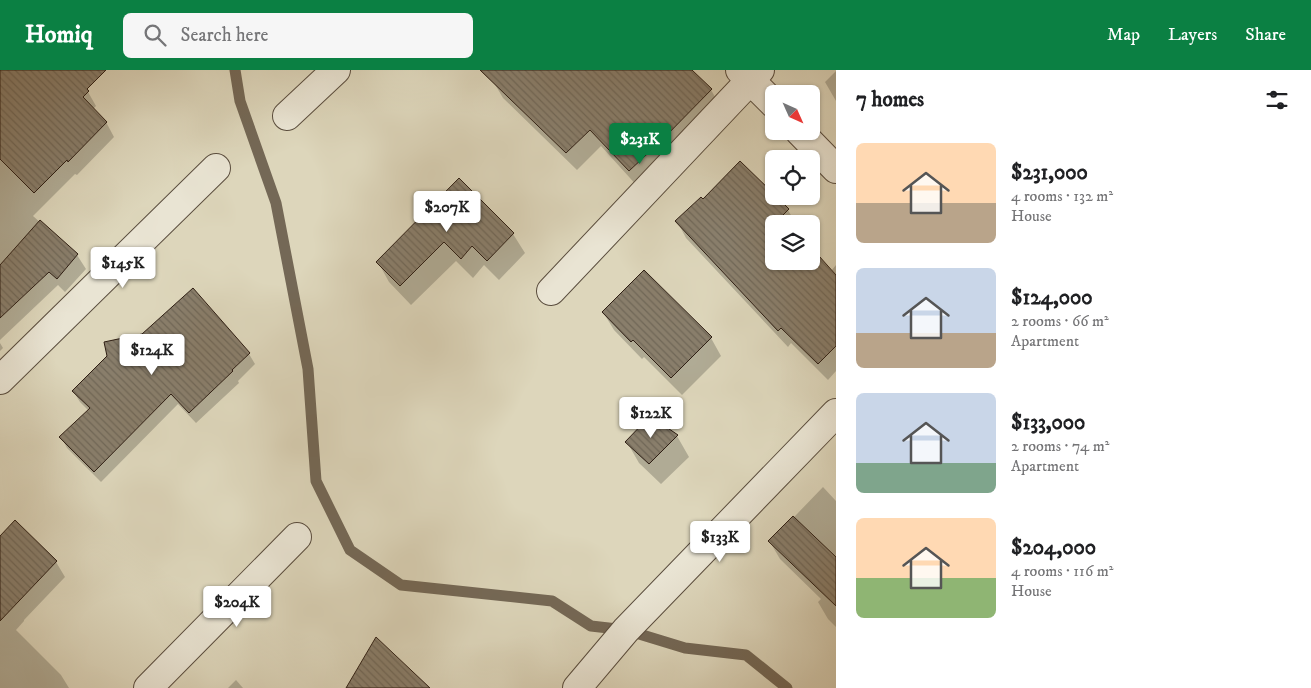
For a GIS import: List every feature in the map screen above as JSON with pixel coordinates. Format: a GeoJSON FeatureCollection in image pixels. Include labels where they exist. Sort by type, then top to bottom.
{"type":"FeatureCollection","features":[{"type":"Feature","properties":{"kind":"street"},"geometry":{"type":"LineString","coordinates":[[287,116],[336,70]]}},
{"type":"Feature","properties":{"kind":"street"},"geometry":{"type":"LineString","coordinates":[[551,291],[750,73],[765,92]]}},
{"type":"Feature","properties":{"kind":"street"},"geometry":{"type":"LineString","coordinates":[[808,140],[836,170]]}},
{"type":"Feature","properties":{"kind":"street"},"geometry":{"type":"LineString","coordinates":[[0,380],[216,168]]}},
{"type":"Feature","properties":{"kind":"street"},"geometry":{"type":"LineString","coordinates":[[577,688],[626,630],[836,413]]}},
{"type":"Feature","properties":{"kind":"street"},"geometry":{"type":"LineString","coordinates":[[148,688],[297,538]]}},
{"type":"Feature","properties":{"kind":"building"},"geometry":{"type":"Polygon","coordinates":[[[0,70],[106,70],[87,89],[89,91],[83,97],[107,122],[34,193],[0,159],[0,70]]]}},
{"type":"Feature","properties":{"kind":"building"},"geometry":{"type":"Polygon","coordinates":[[[480,70],[692,70],[712,89],[629,171],[590,130],[566,153],[480,70]]]}},
{"type":"Feature","properties":{"kind":"building"},"geometry":{"type":"Polygon","coordinates":[[[740,161],[765,185],[765,205],[785,205],[789,209],[783,215],[765,215],[765,270],[820,270],[820,257],[836,275],[836,346],[818,364],[781,328],[778,331],[675,221],[701,197],[703,199],[740,161]]]}},
{"type":"Feature","properties":{"kind":"building"},"geometry":{"type":"Polygon","coordinates":[[[459,178],[514,233],[487,261],[472,246],[461,259],[444,242],[400,286],[376,262],[459,178]]]}},
{"type":"Feature","properties":{"kind":"building"},"geometry":{"type":"Polygon","coordinates":[[[40,220],[78,254],[57,279],[49,272],[0,318],[0,265],[40,220]]]}},
{"type":"Feature","properties":{"kind":"building"},"geometry":{"type":"Polygon","coordinates":[[[644,270],[712,337],[671,378],[633,340],[631,342],[602,312],[644,270]]]}},
{"type":"Feature","properties":{"kind":"building"},"geometry":{"type":"Polygon","coordinates":[[[193,288],[250,353],[189,413],[171,394],[94,472],[59,437],[90,408],[72,391],[107,356],[104,342],[142,334],[193,288]]]}},
{"type":"Feature","properties":{"kind":"building"},"geometry":{"type":"Polygon","coordinates":[[[650,416],[678,435],[649,464],[625,442],[650,416]]]}},
{"type":"Feature","properties":{"kind":"building"},"geometry":{"type":"Polygon","coordinates":[[[793,516],[836,557],[836,606],[768,541],[793,516]]]}},
{"type":"Feature","properties":{"kind":"building"},"geometry":{"type":"Polygon","coordinates":[[[15,520],[57,561],[0,621],[0,536],[15,520]]]}},
{"type":"Feature","properties":{"kind":"building"},"geometry":{"type":"Polygon","coordinates":[[[376,637],[430,688],[346,688],[376,637]]]}},
{"type":"Feature","properties":{"kind":"waterway"},"geometry":{"type":"LineString","coordinates":[[235,70],[240,101],[276,203],[308,369],[316,481],[350,550],[401,585],[552,601],[591,626],[626,630],[685,648],[746,655],[787,688]]}}]}
